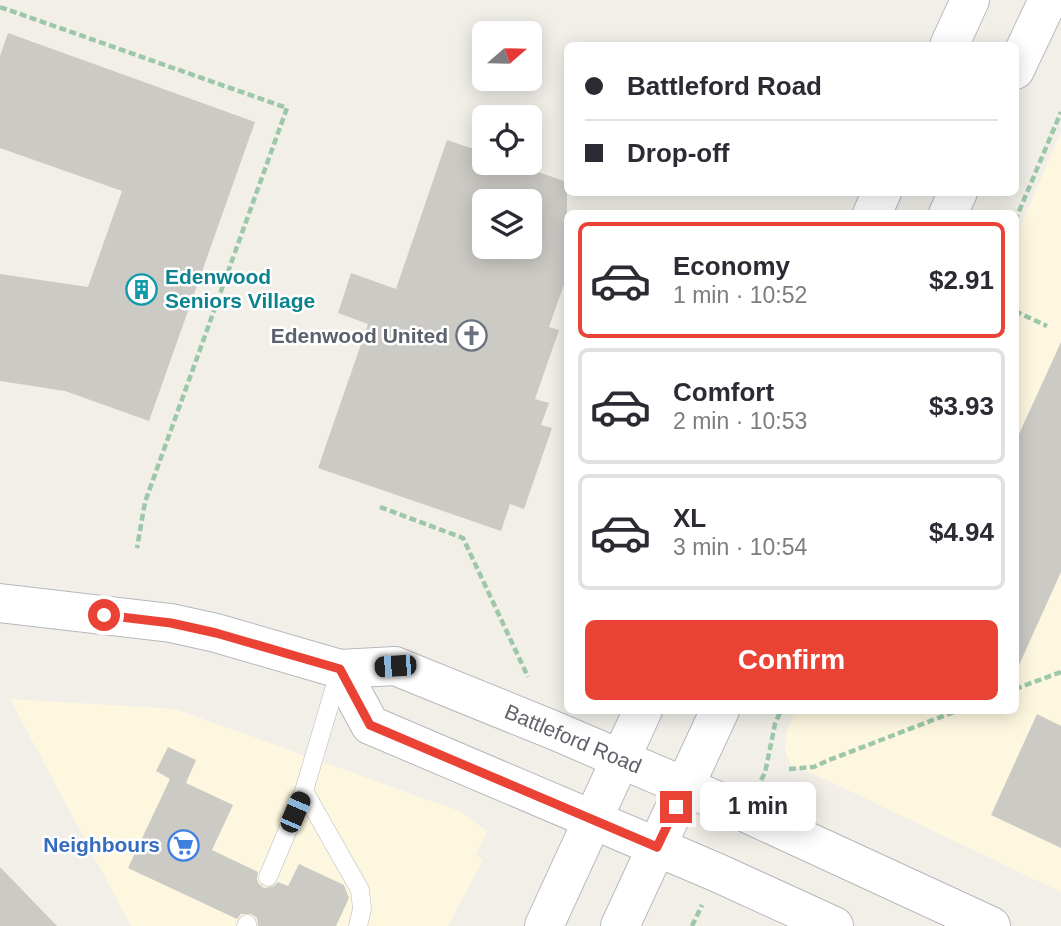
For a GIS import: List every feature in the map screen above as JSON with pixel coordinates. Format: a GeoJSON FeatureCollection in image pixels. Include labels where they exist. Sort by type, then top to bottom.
{"type":"FeatureCollection","features":[{"type":"Feature","properties":{"kind":"street"},"geometry":{"type":"LineString","coordinates":[[951,42],[970,0]]}},
{"type":"Feature","properties":{"kind":"street"},"geometry":{"type":"LineString","coordinates":[[1019,62],[1048,0]]}},
{"type":"Feature","properties":{"kind":"street","name":"Battleford Road"},"geometry":{"type":"LineString","coordinates":[[0,603],[171,623],[216,633],[340,669],[395,666],[761,820],[991,926]]}},
{"type":"Feature","properties":{"kind":"street"},"geometry":{"type":"LineString","coordinates":[[340,669],[370,725],[657,847],[834,926]]}},
{"type":"Feature","properties":{"kind":"street"},"geometry":{"type":"LineString","coordinates":[[544,926],[641,714]]}},
{"type":"Feature","properties":{"kind":"street"},"geometry":{"type":"LineString","coordinates":[[620,926],[718,714]]}},
{"type":"Feature","properties":{"kind":"lane"},"geometry":{"type":"LineString","coordinates":[[268,877],[304,791],[340,669]]}},
{"type":"Feature","properties":{"kind":"lane"},"geometry":{"type":"LineString","coordinates":[[304,791],[360,890],[362,909],[358,926]]}},
{"type":"Feature","properties":{"kind":"path"},"geometry":{"type":"LineString","coordinates":[[0,7],[287,108],[145,502],[137,548]]}},
{"type":"Feature","properties":{"kind":"path"},"geometry":{"type":"LineString","coordinates":[[1019,212],[1061,113]]}},
{"type":"Feature","properties":{"kind":"path"},"geometry":{"type":"LineString","coordinates":[[1019,313],[1047,326]]}},
{"type":"Feature","properties":{"kind":"path"},"geometry":{"type":"LineString","coordinates":[[380,507],[463,538],[528,677]]}},
{"type":"Feature","properties":{"kind":"path"},"geometry":{"type":"LineString","coordinates":[[1019,688],[1061,672]]}},
{"type":"Feature","properties":{"kind":"path"},"geometry":{"type":"LineString","coordinates":[[765,773],[779,714]]}},
{"type":"Feature","properties":{"kind":"path"},"geometry":{"type":"LineString","coordinates":[[789,769],[814,767],[949,714]]}},
{"type":"Feature","properties":{"kind":"shaded area"},"geometry":{"type":"Polygon","coordinates":[[[1061,132],[1061,892],[791,765],[785,750],[787,731],[794,714],[1019,714],[1019,230],[1061,132]]]}},
{"type":"Feature","properties":{"kind":"shaded area"},"geometry":{"type":"Polygon","coordinates":[[[10,699],[175,709],[459,811],[487,831],[476,855],[483,860],[448,926],[131,926],[10,699]]]}},
{"type":"Feature","properties":{"kind":"building","name":"Edenwood Seniors Village"},"geometry":{"type":"Polygon","coordinates":[[[8,33],[255,122],[149,421],[65,391],[0,381],[0,274],[88,287],[122,191],[0,148],[0,56],[8,33]]]}},
{"type":"Feature","properties":{"kind":"building","name":"Edenwood United"},"geometry":{"type":"Polygon","coordinates":[[[447,140],[472,149],[472,175],[542,173],[564,181],[567,210],[564,210],[564,284],[549,327],[559,330],[535,399],[549,403],[541,425],[552,428],[524,509],[510,504],[501,531],[318,468],[368,324],[338,313],[351,273],[396,289],[447,140]]]}},
{"type":"Feature","properties":{"kind":"building"},"geometry":{"type":"Polygon","coordinates":[[[1061,342],[1061,572],[1019,665],[1019,434],[1061,342]]]}},
{"type":"Feature","properties":{"kind":"building"},"geometry":{"type":"Polygon","coordinates":[[[1037,714],[1061,726],[1061,848],[991,815],[1037,714]]]}},
{"type":"Feature","properties":{"kind":"building"},"geometry":{"type":"Polygon","coordinates":[[[168,747],[196,760],[186,783],[233,805],[212,850],[258,872],[257,879],[264,888],[274,886],[278,882],[288,886],[299,864],[344,885],[349,898],[336,926],[258,926],[257,918],[251,914],[241,914],[237,919],[128,868],[170,779],[156,771],[168,747]]]}},
{"type":"Feature","properties":{"kind":"building"},"geometry":{"type":"Polygon","coordinates":[[[0,867],[57,926],[0,926],[0,867]]]}},
{"type":"Feature","properties":{"kind":"place","name":"Edenwood Seniors Village"},"geometry":{"type":"Point","coordinates":[142,289]}},
{"type":"Feature","properties":{"kind":"place","name":"Edenwood United"},"geometry":{"type":"Point","coordinates":[471,336]}},
{"type":"Feature","properties":{"kind":"place","name":"Neighbours"},"geometry":{"type":"Point","coordinates":[183,845]}},
{"type":"Feature","properties":{"kind":"route"},"geometry":{"type":"LineString","coordinates":[[104,615],[171,623],[216,633],[340,669],[370,725],[657,847],[676,807]]}}]}
